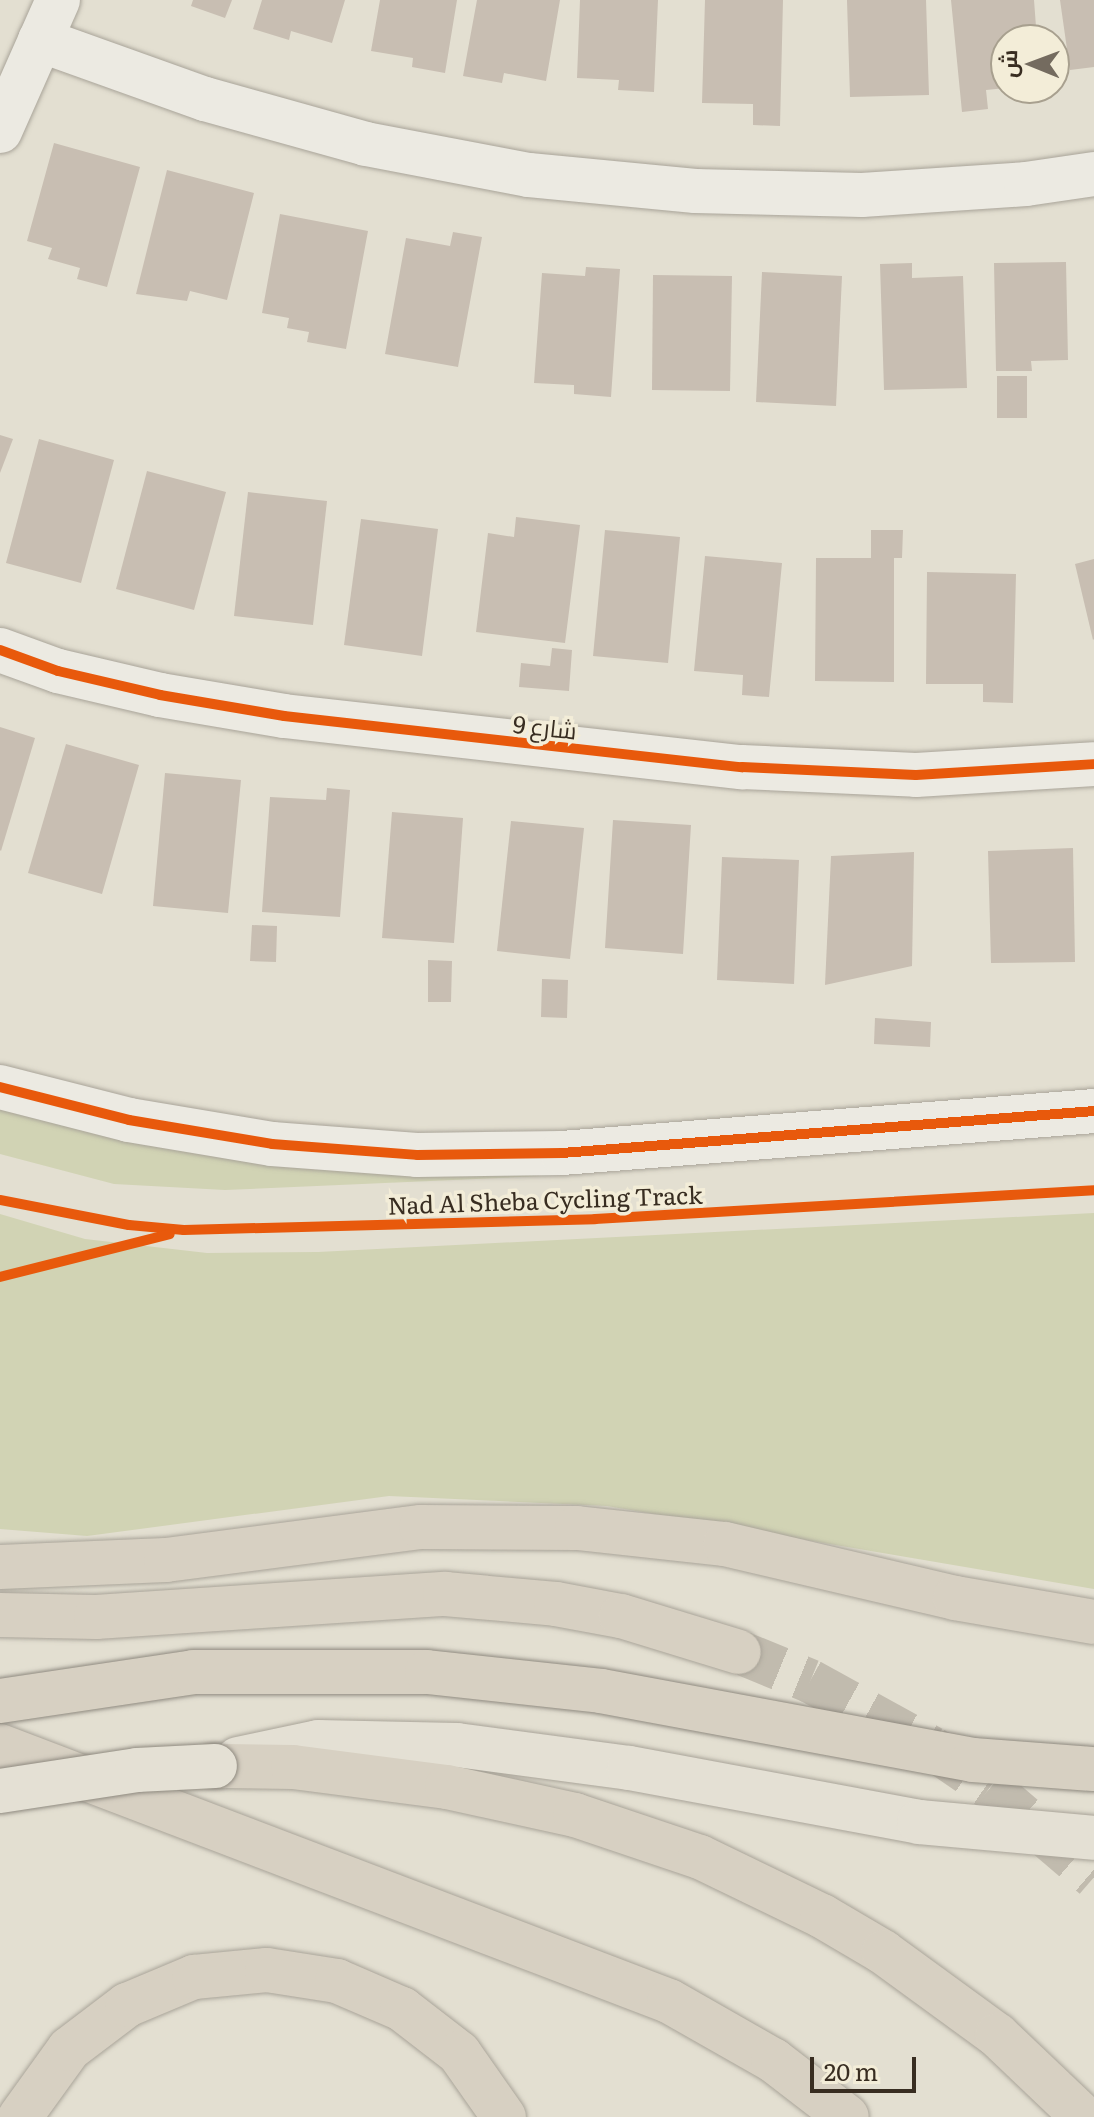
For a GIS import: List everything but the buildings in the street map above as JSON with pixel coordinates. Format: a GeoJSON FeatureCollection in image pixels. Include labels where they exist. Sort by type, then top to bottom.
{"type":"FeatureCollection","features":[{"type":"Feature","properties":{"kind":"highway"},"geometry":{"type":"LineString","coordinates":[[0,1567],[166,1560],[421,1527],[577,1528],[725,1544],[955,1598],[1094,1622]]}},
{"type":"Feature","properties":{"kind":"highway"},"geometry":{"type":"LineString","coordinates":[[0,1615],[96,1617],[445,1594],[621,1616],[739,1652]]}},
{"type":"Feature","properties":{"kind":"highway"},"geometry":{"type":"LineString","coordinates":[[0,1701],[193,1672],[427,1672],[601,1691],[973,1760],[1094,1769]]}},
{"type":"Feature","properties":{"kind":"highway"},"geometry":{"type":"LineString","coordinates":[[0,1746],[669,2001],[773,2060],[847,2117]]}},
{"type":"Feature","properties":{"kind":"highway"},"geometry":{"type":"LineString","coordinates":[[215,1766],[370,1775],[575,1815],[700,1857],[822,1916],[941,1992],[997,2035],[1083,2117]]}},
{"type":"Feature","properties":{"kind":"highway"},"geometry":{"type":"LineString","coordinates":[[20,2117],[69,2049],[127,2005],[194,1977],[267,1970],[337,1981],[402,2009],[459,2053],[504,2117]]}},
{"type":"Feature","properties":{"kind":"main road"},"geometry":{"type":"LineString","coordinates":[[0,1791],[137,1770],[215,1766],[318,1742],[457,1745],[600,1764],[842,1808],[997,1832],[1094,1838]]}},
{"type":"Feature","properties":{"kind":"street"},"geometry":{"type":"LineString","coordinates":[[0,131],[58,0]]}},
{"type":"Feature","properties":{"kind":"street"},"geometry":{"type":"LineString","coordinates":[[40,40],[205,99],[351,140],[529,175],[695,191],[862,195],[1026,184],[1094,174]]}},
{"type":"Feature","properties":{"kind":"street","name":"شارع 9"},"geometry":{"type":"LineString","coordinates":[[0,650],[58,671],[145,691],[284,716],[742,767],[916,775],[1094,764]]}},
{"type":"Feature","properties":{"kind":"street"},"geometry":{"type":"LineString","coordinates":[[0,1087],[129,1120],[272,1144],[417,1155],[562,1153],[1094,1111]]}},
{"type":"Feature","properties":{"kind":"green space"},"geometry":{"type":"Polygon","coordinates":[[[0,1108],[542,1176],[225,1190],[114,1184],[0,1154],[0,1108]]]}},
{"type":"Feature","properties":{"kind":"green space"},"geometry":{"type":"Polygon","coordinates":[[[1094,1213],[1094,1589],[607,1506],[389,1496],[87,1536],[0,1529],[0,1214],[85,1239],[207,1253],[318,1252],[1094,1213]]]}},
{"type":"Feature","properties":{"kind":"tunnel"},"geometry":{"type":"LineString","coordinates":[[739,1652],[810,1681],[932,1748],[990,1788],[1094,1877]]}},
{"type":"Feature","properties":{"kind":"cycle path"},"geometry":{"type":"LineString","coordinates":[[0,650],[58,671],[160,695],[284,716],[742,767],[916,775],[1094,764]]}},
{"type":"Feature","properties":{"kind":"cycle path"},"geometry":{"type":"LineString","coordinates":[[0,1087],[129,1120],[272,1144],[417,1155],[562,1153],[1094,1111]]}},
{"type":"Feature","properties":{"kind":"cycle path","name":"Nad Al Sheba Cycling Track"},"geometry":{"type":"LineString","coordinates":[[0,1200],[129,1225],[184,1230],[595,1219],[1094,1190]]}},
{"type":"Feature","properties":{"kind":"cycle path"},"geometry":{"type":"LineString","coordinates":[[0,1277],[170,1234]]}}]}
